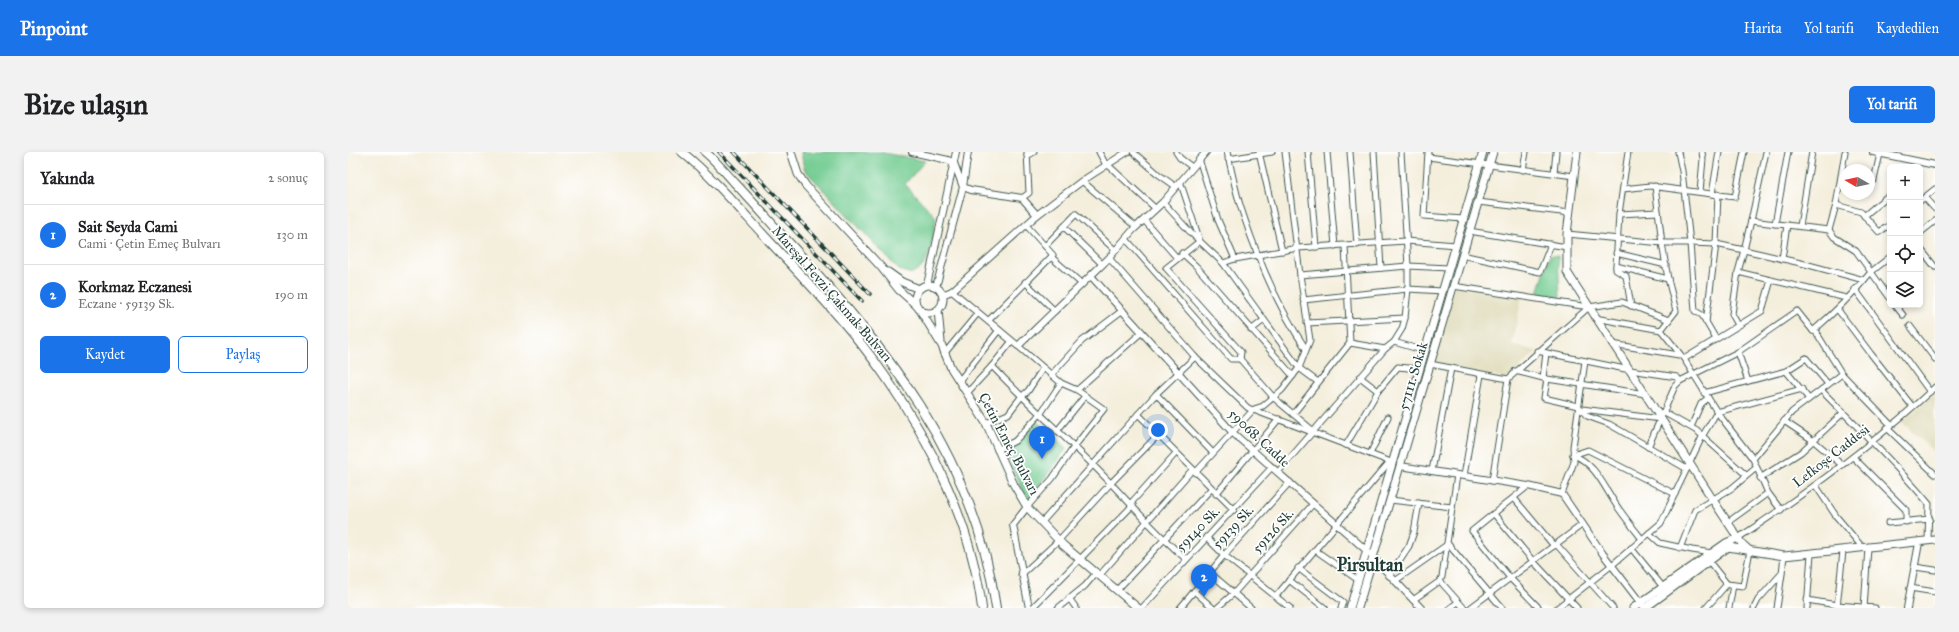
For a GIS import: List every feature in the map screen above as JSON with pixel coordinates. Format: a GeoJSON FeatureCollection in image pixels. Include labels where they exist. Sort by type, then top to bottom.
{"type":"FeatureCollection","features":[{"type":"Feature","properties":{"kind":"main road","name":"Mareşal Fevzi Çakmak Bulvarı"},"geometry":{"type":"LineString","coordinates":[[682,152],[707,174],[798,272],[857,340],[885,376],[912,418],[941,472],[960,515],[972,555],[982,608]]}},
{"type":"Feature","properties":{"kind":"main road","name":"Mareşal Fevzi Çakmak Bulvarı"},"geometry":{"type":"LineString","coordinates":[[705,152],[809,264],[864,328],[906,384],[947,451],[968,498],[985,551],[996,608]]}},
{"type":"Feature","properties":{"kind":"main road","name":"Çetin Emeç Bulvarı"},"geometry":{"type":"LineString","coordinates":[[791,152],[798,174],[806,186],[881,267],[899,290],[918,308],[942,346]]}},
{"type":"Feature","properties":{"kind":"main road"},"geometry":{"type":"LineString","coordinates":[[1350,608],[1391,462],[1483,152]]}},
{"type":"Feature","properties":{"kind":"main road","name":"57111. Sokak"},"geometry":{"type":"LineString","coordinates":[[1358,608],[1493,152]]}},
{"type":"Feature","properties":{"kind":"main road"},"geometry":{"type":"LineString","coordinates":[[1577,152],[1567,234],[1567,272],[1612,344],[1662,415],[1688,466],[1738,538],[1750,551]]}},
{"type":"Feature","properties":{"kind":"main road","name":"Çetin Emeç Bulvarı"},"geometry":{"type":"LineString","coordinates":[[881,267],[902,282],[919,289]]}},
{"type":"Feature","properties":{"kind":"main road"},"geometry":{"type":"LineString","coordinates":[[928,285],[936,287],[942,295],[942,304],[938,310],[929,313],[918,308],[915,297],[919,289],[928,285]]}},
{"type":"Feature","properties":{"kind":"main road","name":"Çetin Emeç Bulvarı"},"geometry":{"type":"LineString","coordinates":[[938,310],[944,354],[959,382],[986,423],[1014,485],[1027,507],[1059,540],[1138,608]]}},
{"type":"Feature","properties":{"kind":"main road","name":"Lefkoşe Caddesi"},"geometry":{"type":"LineString","coordinates":[[1644,607],[1663,587],[1728,547],[1738,538]]}},
{"type":"Feature","properties":{"kind":"main road","name":"Lefkoşe Caddesi"},"geometry":{"type":"LineString","coordinates":[[1633,608],[1644,607],[1707,559],[1712,552],[1726,543],[1738,538]]}},
{"type":"Feature","properties":{"kind":"main road"},"geometry":{"type":"LineString","coordinates":[[1728,547],[1784,556],[1932,541]]}},
{"type":"Feature","properties":{"kind":"street"},"geometry":{"type":"LineString","coordinates":[[912,152],[948,160],[954,163],[963,187],[971,190],[1022,198],[1037,215]]}},
{"type":"Feature","properties":{"kind":"street"},"geometry":{"type":"LineString","coordinates":[[928,285],[956,152]]}},
{"type":"Feature","properties":{"kind":"street"},"geometry":{"type":"LineString","coordinates":[[936,287],[963,187],[968,152]]}},
{"type":"Feature","properties":{"kind":"street"},"geometry":{"type":"LineString","coordinates":[[1022,198],[1029,193],[1027,154],[1034,152]]}},
{"type":"Feature","properties":{"kind":"street"},"geometry":{"type":"LineString","coordinates":[[1099,152],[1107,164],[1156,209]]}},
{"type":"Feature","properties":{"kind":"street"},"geometry":{"type":"LineString","coordinates":[[942,295],[952,292],[1037,215],[1082,180],[1127,152]]}},
{"type":"Feature","properties":{"kind":"street"},"geometry":{"type":"LineString","coordinates":[[1133,152],[1149,167],[1175,186]]}},
{"type":"Feature","properties":{"kind":"street"},"geometry":{"type":"LineString","coordinates":[[1176,152],[1180,158],[1192,167]]}},
{"type":"Feature","properties":{"kind":"street"},"geometry":{"type":"LineString","coordinates":[[1018,346],[1109,258],[1136,227],[1163,202],[1175,186],[1206,152]]}},
{"type":"Feature","properties":{"kind":"street"},"geometry":{"type":"LineString","coordinates":[[1226,152],[1241,207],[1257,254],[1292,328],[1306,349]]}},
{"type":"Feature","properties":{"kind":"street"},"geometry":{"type":"LineString","coordinates":[[1228,159],[1272,152]]}},
{"type":"Feature","properties":{"kind":"street"},"geometry":{"type":"LineString","coordinates":[[1058,608],[1098,574],[1254,409],[1263,406],[1274,398],[1299,368],[1310,340],[1300,275],[1298,248],[1285,152]]}},
{"type":"Feature","properties":{"kind":"street"},"geometry":{"type":"LineString","coordinates":[[1308,152],[1316,247]]}},
{"type":"Feature","properties":{"kind":"street"},"geometry":{"type":"LineString","coordinates":[[1327,152],[1335,246]]}},
{"type":"Feature","properties":{"kind":"street"},"geometry":{"type":"LineString","coordinates":[[1350,152],[1357,245]]}},
{"type":"Feature","properties":{"kind":"street"},"geometry":{"type":"LineString","coordinates":[[1374,152],[1381,268]]}},
{"type":"Feature","properties":{"kind":"street"},"geometry":{"type":"LineString","coordinates":[[1278,472],[1385,349],[1394,342],[1402,329],[1405,318],[1408,289],[1408,266],[1401,152]]}},
{"type":"Feature","properties":{"kind":"street"},"geometry":{"type":"LineString","coordinates":[[1523,170],[1526,152]]}},
{"type":"Feature","properties":{"kind":"street"},"geometry":{"type":"LineString","coordinates":[[1554,173],[1556,152]]}},
{"type":"Feature","properties":{"kind":"street"},"geometry":{"type":"LineString","coordinates":[[1628,152],[1619,214],[1619,240],[1616,253],[1616,270],[1626,276],[1631,306]]}},
{"type":"Feature","properties":{"kind":"street"},"geometry":{"type":"LineString","coordinates":[[1678,152],[1682,171],[1690,243],[1694,307],[1695,311],[1702,315],[1716,339]]}},
{"type":"Feature","properties":{"kind":"street"},"geometry":{"type":"LineString","coordinates":[[1700,192],[1703,159],[1702,152]]}},
{"type":"Feature","properties":{"kind":"street"},"geometry":{"type":"LineString","coordinates":[[1706,323],[1716,244],[1715,194],[1719,152]]}},
{"type":"Feature","properties":{"kind":"street"},"geometry":{"type":"LineString","coordinates":[[1623,189],[1655,186],[1735,197],[1744,152]]}},
{"type":"Feature","properties":{"kind":"street"},"geometry":{"type":"LineString","coordinates":[[1738,325],[1732,314],[1738,272],[1752,221],[1766,152]]}},
{"type":"Feature","properties":{"kind":"street"},"geometry":{"type":"LineString","coordinates":[[1775,224],[1788,152]]}},
{"type":"Feature","properties":{"kind":"street"},"geometry":{"type":"LineString","coordinates":[[1800,226],[1812,152]]}},
{"type":"Feature","properties":{"kind":"street"},"geometry":{"type":"LineString","coordinates":[[1844,164],[1845,152]]}},
{"type":"Feature","properties":{"kind":"street"},"geometry":{"type":"LineString","coordinates":[[1873,152],[1919,164]]}},
{"type":"Feature","properties":{"kind":"street"},"geometry":{"type":"LineString","coordinates":[[1260,153],[1282,251]]}},
{"type":"Feature","properties":{"kind":"street"},"geometry":{"type":"LineString","coordinates":[[1463,219],[1424,216],[1428,154],[1479,164],[1574,176]]}},
{"type":"Feature","properties":{"kind":"street"},"geometry":{"type":"LineString","coordinates":[[1875,177],[1884,154]]}},
{"type":"Feature","properties":{"kind":"street"},"geometry":{"type":"LineString","coordinates":[[1199,160],[1218,220],[1236,259]]}},
{"type":"Feature","properties":{"kind":"street"},"geometry":{"type":"LineString","coordinates":[[1923,164],[1935,165]]}},
{"type":"Feature","properties":{"kind":"street"},"geometry":{"type":"LineString","coordinates":[[1082,180],[1136,227]]}},
{"type":"Feature","properties":{"kind":"street"},"geometry":{"type":"LineString","coordinates":[[1180,181],[1200,240]]}},
{"type":"Feature","properties":{"kind":"street"},"geometry":{"type":"LineString","coordinates":[[1655,186],[1668,279],[1676,311],[1661,330]]}},
{"type":"Feature","properties":{"kind":"street"},"geometry":{"type":"LineString","coordinates":[[1923,198],[1935,189]]}},
{"type":"Feature","properties":{"kind":"street"},"geometry":{"type":"LineString","coordinates":[[1829,230],[1839,193]]}},
{"type":"Feature","properties":{"kind":"street"},"geometry":{"type":"LineString","coordinates":[[1864,216],[1887,197]]}},
{"type":"Feature","properties":{"kind":"street"},"geometry":{"type":"LineString","coordinates":[[1923,200],[1935,209]]}},
{"type":"Feature","properties":{"kind":"street"},"geometry":{"type":"LineString","coordinates":[[1163,202],[1191,233],[1223,263],[1299,368],[1318,382]]}},
{"type":"Feature","properties":{"kind":"street"},"geometry":{"type":"LineString","coordinates":[[1478,202],[1570,213]]}},
{"type":"Feature","properties":{"kind":"street"},"geometry":{"type":"LineString","coordinates":[[1836,205],[1861,212],[1879,232],[1887,227]]}},
{"type":"Feature","properties":{"kind":"street"},"geometry":{"type":"LineString","coordinates":[[1619,214],[1658,212]]}},
{"type":"Feature","properties":{"kind":"street"},"geometry":{"type":"LineString","coordinates":[[1045,246],[1076,214],[1115,250]]}},
{"type":"Feature","properties":{"kind":"street"},"geometry":{"type":"LineString","coordinates":[[1144,220],[1177,258]]}},
{"type":"Feature","properties":{"kind":"street"},"geometry":{"type":"LineString","coordinates":[[1752,221],[1829,230],[1834,237],[1856,251],[1887,294]]}},
{"type":"Feature","properties":{"kind":"street"},"geometry":{"type":"LineString","coordinates":[[1923,231],[1935,222]]}},
{"type":"Feature","properties":{"kind":"street"},"geometry":{"type":"LineString","coordinates":[[1026,225],[1053,255],[1051,256],[1082,284]]}},
{"type":"Feature","properties":{"kind":"street"},"geometry":{"type":"LineString","coordinates":[[1782,259],[1787,225]]}},
{"type":"Feature","properties":{"kind":"street"},"geometry":{"type":"LineString","coordinates":[[1064,227],[1102,264]]}},
{"type":"Feature","properties":{"kind":"street"},"geometry":{"type":"LineString","coordinates":[[1469,231],[1567,247]]}},
{"type":"Feature","properties":{"kind":"street"},"geometry":{"type":"LineString","coordinates":[[1567,234],[1662,243],[1716,244],[1805,264],[1864,280]]}},
{"type":"Feature","properties":{"kind":"street"},"geometry":{"type":"LineString","coordinates":[[1126,239],[1230,359],[1240,359],[1274,398],[1314,432]]}},
{"type":"Feature","properties":{"kind":"street"},"geometry":{"type":"LineString","coordinates":[[1200,240],[1166,268],[1241,352],[1240,359]]}},
{"type":"Feature","properties":{"kind":"street"},"geometry":{"type":"LineString","coordinates":[[1223,263],[1257,254],[1298,248],[1380,244],[1406,241],[1456,245]]}},
{"type":"Feature","properties":{"kind":"street"},"geometry":{"type":"LineString","coordinates":[[1462,255],[1540,272],[1551,244]]}},
{"type":"Feature","properties":{"kind":"street"},"geometry":{"type":"LineString","coordinates":[[1293,414],[1350,343],[1345,246]]}},
{"type":"Feature","properties":{"kind":"street"},"geometry":{"type":"LineString","coordinates":[[1923,252],[1935,267]]}},
{"type":"Feature","properties":{"kind":"street"},"geometry":{"type":"LineString","coordinates":[[1616,253],[1666,265]]}},
{"type":"Feature","properties":{"kind":"street"},"geometry":{"type":"LineString","coordinates":[[1182,254],[1196,266],[1293,376]]}},
{"type":"Feature","properties":{"kind":"street"},"geometry":{"type":"LineString","coordinates":[[988,321],[1051,256]]}},
{"type":"Feature","properties":{"kind":"street"},"geometry":{"type":"LineString","coordinates":[[1109,258],[1195,357],[1248,408],[1391,462]]}},
{"type":"Feature","properties":{"kind":"street"},"geometry":{"type":"LineString","coordinates":[[1813,331],[1838,310],[1846,298],[1871,272],[1887,259]]}},
{"type":"Feature","properties":{"kind":"street"},"geometry":{"type":"LineString","coordinates":[[1300,275],[1408,266],[1449,268]]}},
{"type":"Feature","properties":{"kind":"street"},"geometry":{"type":"LineString","coordinates":[[1616,266],[1668,279]]}},
{"type":"Feature","properties":{"kind":"street"},"geometry":{"type":"LineString","coordinates":[[1738,272],[1846,298]]}},
{"type":"Feature","properties":{"kind":"street","name":"59068. Cadde"},"geometry":{"type":"LineString","coordinates":[[1091,276],[1233,432],[1366,550],[1389,576],[1421,608]]}},
{"type":"Feature","properties":{"kind":"street"},"geometry":{"type":"LineString","coordinates":[[1684,359],[1763,309],[1771,280]]}},
{"type":"Feature","properties":{"kind":"street"},"geometry":{"type":"LineString","coordinates":[[1025,282],[1054,311]]}},
{"type":"Feature","properties":{"kind":"street"},"geometry":{"type":"LineString","coordinates":[[1453,286],[1589,307],[1622,302],[1669,320]]}},
{"type":"Feature","properties":{"kind":"street"},"geometry":{"type":"LineString","coordinates":[[1304,300],[1408,289],[1443,291]]}},
{"type":"Feature","properties":{"kind":"street"},"geometry":{"type":"LineString","coordinates":[[1855,289],[1930,392]]}},
{"type":"Feature","properties":{"kind":"street"},"geometry":{"type":"LineString","coordinates":[[952,292],[1061,383],[1077,390],[1104,409],[1074,447],[1052,480],[1027,507],[1013,525],[1021,575],[1029,608]]}},
{"type":"Feature","properties":{"kind":"street"},"geometry":{"type":"LineString","coordinates":[[1492,481],[1508,379],[1537,351],[1589,307]]}},
{"type":"Feature","properties":{"kind":"street"},"geometry":{"type":"LineString","coordinates":[[1897,308],[1903,315]]}},
{"type":"Feature","properties":{"kind":"street"},"geometry":{"type":"LineString","coordinates":[[1052,374],[1082,342],[1123,310]]}},
{"type":"Feature","properties":{"kind":"street"},"geometry":{"type":"LineString","coordinates":[[1838,310],[1912,406]]}},
{"type":"Feature","properties":{"kind":"street"},"geometry":{"type":"LineString","coordinates":[[1648,447],[1675,386],[1680,381],[1738,352],[1797,311],[1813,331],[1816,332],[1842,374],[1935,474]]}},
{"type":"Feature","properties":{"kind":"street"},"geometry":{"type":"LineString","coordinates":[[944,354],[978,313]]}},
{"type":"Feature","properties":{"kind":"street"},"geometry":{"type":"LineString","coordinates":[[1307,323],[1405,318]]}},
{"type":"Feature","properties":{"kind":"street"},"geometry":{"type":"LineString","coordinates":[[1595,318],[1661,330],[1679,355],[1684,359],[1692,375],[1704,393],[1752,459],[1768,493],[1781,510]]}},
{"type":"Feature","properties":{"kind":"street"},"geometry":{"type":"LineString","coordinates":[[1251,330],[1264,320]]}},
{"type":"Feature","properties":{"kind":"street"},"geometry":{"type":"LineString","coordinates":[[1910,326],[1935,359]]}},
{"type":"Feature","properties":{"kind":"street"},"geometry":{"type":"LineString","coordinates":[[959,382],[999,330]]}},
{"type":"Feature","properties":{"kind":"street"},"geometry":{"type":"LineString","coordinates":[[1077,390],[1142,332]]}},
{"type":"Feature","properties":{"kind":"street"},"geometry":{"type":"LineString","coordinates":[[967,393],[992,366],[1012,341]]}},
{"type":"Feature","properties":{"kind":"street"},"geometry":{"type":"LineString","coordinates":[[1394,342],[1425,351]]}},
{"type":"Feature","properties":{"kind":"street"},"geometry":{"type":"LineString","coordinates":[[1350,343],[1385,349]]}},
{"type":"Feature","properties":{"kind":"street"},"geometry":{"type":"LineString","coordinates":[[1612,344],[1679,355]]}},
{"type":"Feature","properties":{"kind":"street"},"geometry":{"type":"LineString","coordinates":[[1537,351],[1630,370],[1676,377],[1680,381]]}},
{"type":"Feature","properties":{"kind":"street"},"geometry":{"type":"LineString","coordinates":[[1738,352],[1748,381]]}},
{"type":"Feature","properties":{"kind":"street"},"geometry":{"type":"LineString","coordinates":[[1546,353],[1544,398],[1580,408],[1662,415],[1692,427],[1703,435],[1746,475]]}},
{"type":"Feature","properties":{"kind":"street"},"geometry":{"type":"LineString","coordinates":[[1042,522],[1092,464],[1156,394],[1179,374],[1195,357]]}},
{"type":"Feature","properties":{"kind":"street"},"geometry":{"type":"LineString","coordinates":[[1704,393],[1786,371],[1806,358],[1828,384]]}},
{"type":"Feature","properties":{"kind":"street"},"geometry":{"type":"LineString","coordinates":[[1562,494],[1574,462],[1581,384],[1585,361]]}},
{"type":"Feature","properties":{"kind":"street"},"geometry":{"type":"LineString","coordinates":[[1430,364],[1508,379]]}},
{"type":"Feature","properties":{"kind":"street"},"geometry":{"type":"LineString","coordinates":[[992,366],[1021,397],[1041,413],[1057,431],[1132,504],[1164,541],[1186,559]]}},
{"type":"Feature","properties":{"kind":"street"},"geometry":{"type":"LineString","coordinates":[[1346,445],[1378,391],[1398,367],[1419,368]]}},
{"type":"Feature","properties":{"kind":"street"},"geometry":{"type":"LineString","coordinates":[[986,423],[1008,414],[1021,397],[1028,391],[1043,368]]}},
{"type":"Feature","properties":{"kind":"street"},"geometry":{"type":"LineString","coordinates":[[1432,471],[1451,368]]}},
{"type":"Feature","properties":{"kind":"street"},"geometry":{"type":"LineString","coordinates":[[1515,371],[1545,378],[1646,394]]}},
{"type":"Feature","properties":{"kind":"street"},"geometry":{"type":"LineString","coordinates":[[1786,371],[1809,399]]}},
{"type":"Feature","properties":{"kind":"street"},"geometry":{"type":"LineString","coordinates":[[1752,459],[1784,421],[1809,399],[1842,374]]}},
{"type":"Feature","properties":{"kind":"street"},"geometry":{"type":"LineString","coordinates":[[1464,476],[1481,375]]}},
{"type":"Feature","properties":{"kind":"street"},"geometry":{"type":"LineString","coordinates":[[1360,378],[1378,391]]}},
{"type":"Feature","properties":{"kind":"street"},"geometry":{"type":"LineString","coordinates":[[998,450],[1015,440],[1041,413],[1061,383]]}},
{"type":"Feature","properties":{"kind":"street","name":"Lefkoşe Caddesi"},"geometry":{"type":"LineString","coordinates":[[1738,538],[1816,486],[1854,457],[1935,387]]}},
{"type":"Feature","properties":{"kind":"street"},"geometry":{"type":"LineString","coordinates":[[1557,608],[1612,565],[1661,522],[1703,435],[1717,412],[1802,389]]}},
{"type":"Feature","properties":{"kind":"street"},"geometry":{"type":"LineString","coordinates":[[1821,390],[1871,442],[1905,474],[1929,504],[1932,541]]}},
{"type":"Feature","properties":{"kind":"street"},"geometry":{"type":"LineString","coordinates":[[1156,394],[1213,453]]}},
{"type":"Feature","properties":{"kind":"street"},"geometry":{"type":"LineString","coordinates":[[1057,431],[1085,396]]}},
{"type":"Feature","properties":{"kind":"street"},"geometry":{"type":"LineString","coordinates":[[1692,427],[1702,404],[1708,398]]}},
{"type":"Feature","properties":{"kind":"street"},"geometry":{"type":"LineString","coordinates":[[1580,408],[1587,416],[1609,424],[1648,447],[1688,466]]}},
{"type":"Feature","properties":{"kind":"street"},"geometry":{"type":"LineString","coordinates":[[1760,478],[1801,452],[1843,413]]}},
{"type":"Feature","properties":{"kind":"street"},"geometry":{"type":"LineString","coordinates":[[1138,414],[1194,472],[1234,510]]}},
{"type":"Feature","properties":{"kind":"street"},"geometry":{"type":"LineString","coordinates":[[1370,454],[1388,417]]}},
{"type":"Feature","properties":{"kind":"street"},"geometry":{"type":"LineString","coordinates":[[1216,494],[1279,419]]}},
{"type":"Feature","properties":{"kind":"street"},"geometry":{"type":"LineString","coordinates":[[1784,421],[1814,441],[1842,465]]}},
{"type":"Feature","properties":{"kind":"street"},"geometry":{"type":"LineString","coordinates":[[1021,575],[1059,540],[1111,483],[1158,435]]}},
{"type":"Feature","properties":{"kind":"street"},"geometry":{"type":"LineString","coordinates":[[1574,456],[1588,450],[1675,494]]}},
{"type":"Feature","properties":{"kind":"street"},"geometry":{"type":"LineString","coordinates":[[1032,608],[1132,504],[1176,453]]}},
{"type":"Feature","properties":{"kind":"street"},"geometry":{"type":"LineString","coordinates":[[1574,456],[1581,458],[1592,468],[1619,510],[1642,539]]}},
{"type":"Feature","properties":{"kind":"street"},"geometry":{"type":"LineString","coordinates":[[1854,457],[1906,510],[1906,522]]}},
{"type":"Feature","properties":{"kind":"street"},"geometry":{"type":"LineString","coordinates":[[1276,596],[1298,568],[1391,462]]}},
{"type":"Feature","properties":{"kind":"street"},"geometry":{"type":"LineString","coordinates":[[1400,466],[1528,486],[1562,494],[1612,565],[1644,607]]}},
{"type":"Feature","properties":{"kind":"street","name":"59140 Sk."},"geometry":{"type":"LineString","coordinates":[[1142,608],[1206,537],[1234,510],[1272,467]]}},
{"type":"Feature","properties":{"kind":"street"},"geometry":{"type":"LineString","coordinates":[[1680,548],[1695,510],[1713,500],[1742,480],[1756,468]]}},
{"type":"Feature","properties":{"kind":"street"},"geometry":{"type":"LineString","coordinates":[[1413,600],[1440,581],[1444,572],[1457,475]]}},
{"type":"Feature","properties":{"kind":"street","name":"59139 Sk."},"geometry":{"type":"LineString","coordinates":[[1180,608],[1209,572],[1290,482]]}},
{"type":"Feature","properties":{"kind":"street"},"geometry":{"type":"LineString","coordinates":[[1528,486],[1472,531],[1510,578],[1539,608]]}},
{"type":"Feature","properties":{"kind":"street"},"geometry":{"type":"LineString","coordinates":[[1816,486],[1836,516],[1866,548],[1864,607]]}},
{"type":"Feature","properties":{"kind":"street"},"geometry":{"type":"LineString","coordinates":[[1117,590],[1211,489]]}},
{"type":"Feature","properties":{"kind":"street"},"geometry":{"type":"LineString","coordinates":[[1728,522],[1768,493]]}},
{"type":"Feature","properties":{"kind":"street"},"geometry":{"type":"LineString","coordinates":[[1514,498],[1613,608]]}},
{"type":"Feature","properties":{"kind":"street"},"geometry":{"type":"LineString","coordinates":[[1390,500],[1452,507]]}},
{"type":"Feature","properties":{"kind":"street"},"geometry":{"type":"LineString","coordinates":[[1389,576],[1409,546],[1414,532],[1419,503]]}},
{"type":"Feature","properties":{"kind":"street","name":"59126 Sk."},"geometry":{"type":"LineString","coordinates":[[1217,608],[1234,593],[1314,504]]}},
{"type":"Feature","properties":{"kind":"street"},"geometry":{"type":"LineString","coordinates":[[1494,514],[1533,560],[1577,608]]}},
{"type":"Feature","properties":{"kind":"street"},"geometry":{"type":"LineString","coordinates":[[1888,522],[1906,522],[1930,519]]}},
{"type":"Feature","properties":{"kind":"street"},"geometry":{"type":"LineString","coordinates":[[1470,608],[1583,524]]}},
{"type":"Feature","properties":{"kind":"street"},"geometry":{"type":"LineString","coordinates":[[1649,533],[1660,543],[1680,548],[1712,552]]}},
{"type":"Feature","properties":{"kind":"street"},"geometry":{"type":"LineString","coordinates":[[1206,537],[1224,555],[1290,608]]}},
{"type":"Feature","properties":{"kind":"street"},"geometry":{"type":"LineString","coordinates":[[1907,608],[1919,543]]}},
{"type":"Feature","properties":{"kind":"street"},"geometry":{"type":"LineString","coordinates":[[1395,581],[1448,544]]}},
{"type":"Feature","properties":{"kind":"street"},"geometry":{"type":"LineString","coordinates":[[1448,544],[1502,608]]}},
{"type":"Feature","properties":{"kind":"street"},"geometry":{"type":"LineString","coordinates":[[1631,548],[1663,587]]}},
{"type":"Feature","properties":{"kind":"street"},"geometry":{"type":"LineString","coordinates":[[1315,550],[1358,580]]}},
{"type":"Feature","properties":{"kind":"street"},"geometry":{"type":"LineString","coordinates":[[1707,559],[1727,584],[1743,586],[1750,551]]}},
{"type":"Feature","properties":{"kind":"street"},"geometry":{"type":"LineString","coordinates":[[1837,607],[1843,551]]}},
{"type":"Feature","properties":{"kind":"street"},"geometry":{"type":"LineString","coordinates":[[1807,608],[1812,554]]}},
{"type":"Feature","properties":{"kind":"street"},"geometry":{"type":"LineString","coordinates":[[1777,608],[1784,556]]}},
{"type":"Feature","properties":{"kind":"street"},"geometry":{"type":"LineString","coordinates":[[1915,567],[1935,570]]}},
{"type":"Feature","properties":{"kind":"street"},"geometry":{"type":"LineString","coordinates":[[1298,568],[1343,602],[1341,608]]}},
{"type":"Feature","properties":{"kind":"street"},"geometry":{"type":"LineString","coordinates":[[1209,572],[1251,608]]}},
{"type":"Feature","properties":{"kind":"street"},"geometry":{"type":"LineString","coordinates":[[1754,608],[1758,600],[1782,572]]}},
{"type":"Feature","properties":{"kind":"street"},"geometry":{"type":"LineString","coordinates":[[1289,580],[1325,608]]}},
{"type":"Feature","properties":{"kind":"street"},"geometry":{"type":"LineString","coordinates":[[1440,581],[1464,608]]}},
{"type":"Feature","properties":{"kind":"street"},"geometry":{"type":"LineString","coordinates":[[1706,608],[1727,584]]}},
{"type":"Feature","properties":{"kind":"street"},"geometry":{"type":"LineString","coordinates":[[1730,608],[1733,585]]}},
{"type":"Feature","properties":{"kind":"street"},"geometry":{"type":"LineString","coordinates":[[1910,588],[1935,592]]}},
{"type":"Feature","properties":{"kind":"street"},"geometry":{"type":"LineString","coordinates":[[1194,591],[1213,608]]}},
{"type":"Feature","properties":{"kind":"street"},"geometry":{"type":"LineString","coordinates":[[1069,598],[1076,608]]}},
{"type":"Feature","properties":{"kind":"street"},"geometry":{"type":"LineString","coordinates":[[1807,600],[1837,607],[1875,608]]}},
{"type":"Feature","properties":{"kind":"street"},"geometry":{"type":"LineString","coordinates":[[1450,608],[1458,602]]}},
{"type":"Feature","properties":{"kind":"shaded area"},"geometry":{"type":"Polygon","coordinates":[[[1453,286],[1522,296],[1512,345],[1537,351],[1508,379],[1430,364],[1453,286]]]}},
{"type":"Feature","properties":{"kind":"shaded area"},"geometry":{"type":"Polygon","coordinates":[[[1935,393],[1935,453],[1902,422],[1935,393]]]}},
{"type":"Feature","properties":{"kind":"green space"},"geometry":{"type":"Polygon","coordinates":[[[801,152],[879,152],[925,161],[905,184],[936,217],[930,250],[923,265],[918,270],[911,273],[899,270],[804,169],[801,152]]]}},
{"type":"Feature","properties":{"kind":"green space"},"geometry":{"type":"Polygon","coordinates":[[[1550,255],[1558,256],[1560,298],[1538,293],[1550,255]]]}},
{"type":"Feature","properties":{"kind":"green space"},"geometry":{"type":"Polygon","coordinates":[[[1035,420],[1067,448],[1028,500],[1005,452],[1035,420]]]}},
{"type":"Feature","properties":{"kind":"railway"},"geometry":{"type":"LineString","coordinates":[[719,152],[862,301]]}},
{"type":"Feature","properties":{"kind":"railway"},"geometry":{"type":"LineString","coordinates":[[734,152],[870,294]]}},
{"type":"Feature","properties":{"kind":"place","name":"Sait Seyda Cami"},"geometry":{"type":"Point","coordinates":[1042,459]}},
{"type":"Feature","properties":{"kind":"place","name":"Korkmaz Eczanesi"},"geometry":{"type":"Point","coordinates":[1204,597]}},
{"type":"Feature","properties":{"kind":"district","name":"Pirsultan"},"geometry":{"type":"Point","coordinates":[1370,565]}}]}
